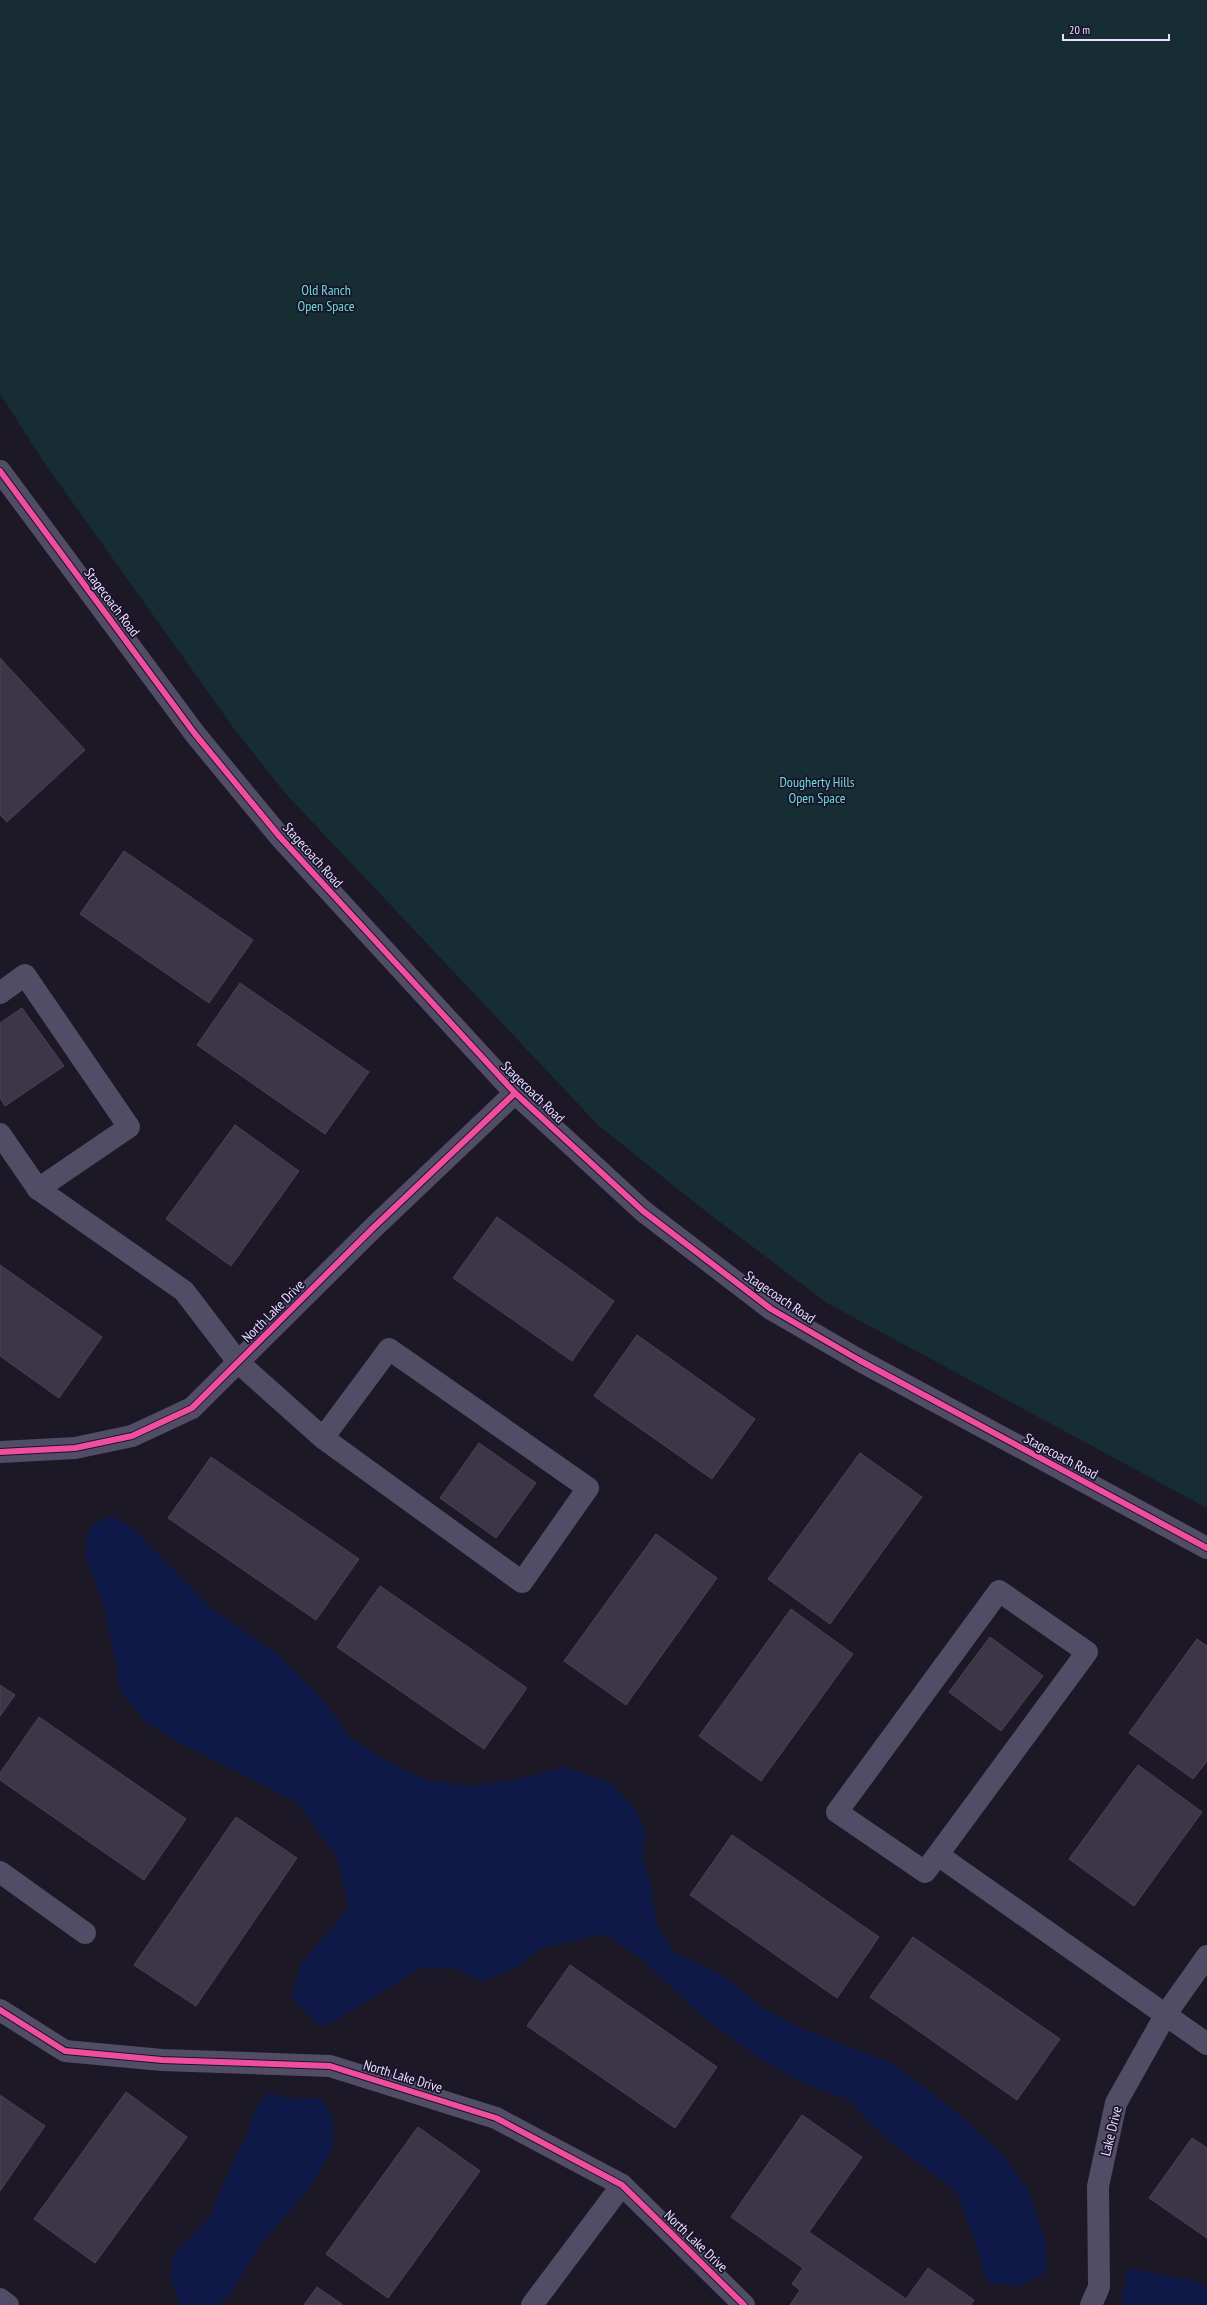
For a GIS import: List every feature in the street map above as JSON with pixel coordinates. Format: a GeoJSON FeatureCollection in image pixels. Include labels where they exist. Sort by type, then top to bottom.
{"type":"FeatureCollection","features":[{"type":"Feature","properties":{"kind":"street","name":"Stagecoach Road"},"geometry":{"type":"LineString","coordinates":[[0,471],[196,734],[280,837],[515,1093],[643,1211],[771,1309],[859,1360],[1207,1548]]}},
{"type":"Feature","properties":{"kind":"street"},"geometry":{"type":"LineString","coordinates":[[0,993],[25,975],[129,1127],[38,1189]]}},
{"type":"Feature","properties":{"kind":"street","name":"North Lake Drive"},"geometry":{"type":"LineString","coordinates":[[0,1452],[75,1448],[132,1436],[192,1408],[372,1229],[515,1093]]}},
{"type":"Feature","properties":{"kind":"street"},"geometry":{"type":"LineString","coordinates":[[1,1136],[38,1189],[184,1291],[238,1363],[323,1438],[522,1582],[588,1488],[389,1349],[323,1438]]}},
{"type":"Feature","properties":{"kind":"street"},"geometry":{"type":"LineString","coordinates":[[999,1591],[1087,1652],[938,1855],[925,1872],[837,1812],[999,1591]]}},
{"type":"Feature","properties":{"kind":"street"},"geometry":{"type":"LineString","coordinates":[[938,1855],[1207,2044]]}},
{"type":"Feature","properties":{"kind":"street"},"geometry":{"type":"LineString","coordinates":[[0,1872],[85,1933]]}},
{"type":"Feature","properties":{"kind":"street","name":"Lake Drive"},"geometry":{"type":"LineString","coordinates":[[1091,2305],[1099,2287],[1098,2186],[1116,2103],[1166,2014],[1207,1956]]}},
{"type":"Feature","properties":{"kind":"street","name":"North Lake Drive"},"geometry":{"type":"LineString","coordinates":[[0,2010],[65,2051],[162,2060],[330,2066],[496,2118],[622,2185],[744,2305]]}},
{"type":"Feature","properties":{"kind":"street"},"geometry":{"type":"LineString","coordinates":[[532,2305],[622,2185]]}},
{"type":"Feature","properties":{"kind":"street"},"geometry":{"type":"LineString","coordinates":[[0,2299],[8,2305]]}},
{"type":"Feature","properties":{"kind":"green space","name":"Dougherty Hills Open Space"},"geometry":{"type":"Polygon","coordinates":[[[0,0],[1207,0],[1207,1508],[827,1303],[704,1210],[598,1125],[285,793],[235,730],[48,468],[0,394],[0,0]]]}},
{"type":"Feature","properties":{"kind":"shaded area"},"geometry":{"type":"Polygon","coordinates":[[[111,1516],[131,1526],[211,1608],[276,1653],[323,1700],[351,1738],[385,1760],[426,1780],[471,1786],[522,1778],[564,1767],[611,1783],[637,1811],[646,1834],[642,1855],[651,1886],[657,1924],[673,1952],[715,1971],[761,2007],[804,2030],[888,2061],[938,2097],[964,2119],[1005,2157],[1029,2191],[1045,2241],[1047,2272],[1018,2287],[987,2282],[977,2248],[957,2192],[894,2145],[869,2122],[848,2099],[807,2085],[759,2058],[703,2017],[645,1962],[606,1934],[542,1948],[515,1968],[481,1982],[457,1969],[421,1968],[335,2021],[319,2026],[291,1997],[301,1964],[349,1908],[336,1855],[296,1802],[176,1741],[145,1721],[120,1691],[115,1657],[103,1604],[85,1555],[90,1526],[111,1516]]]}},
{"type":"Feature","properties":{"kind":"shaded area"},"geometry":{"type":"Polygon","coordinates":[[[269,2092],[291,2100],[298,2098],[323,2099],[333,2119],[333,2147],[310,2188],[259,2246],[229,2297],[216,2305],[180,2305],[170,2278],[174,2254],[210,2217],[231,2166],[246,2137],[256,2108],[269,2092]]]}},
{"type":"Feature","properties":{"kind":"shaded area"},"geometry":{"type":"Polygon","coordinates":[[[1127,2268],[1197,2281],[1207,2288],[1207,2305],[1121,2305],[1127,2268]]]}},
{"type":"Feature","properties":{"kind":"building"},"geometry":{"type":"Polygon","coordinates":[[[0,658],[85,750],[7,822],[0,815],[0,658]]]}},
{"type":"Feature","properties":{"kind":"building"},"geometry":{"type":"Polygon","coordinates":[[[124,851],[253,940],[209,1003],[80,914],[124,851]]]}},
{"type":"Feature","properties":{"kind":"building"},"geometry":{"type":"Polygon","coordinates":[[[240,983],[369,1072],[325,1134],[197,1045],[240,983]]]}},
{"type":"Feature","properties":{"kind":"building"},"geometry":{"type":"Polygon","coordinates":[[[22,1008],[64,1066],[5,1106],[0,1098],[0,1023],[22,1008]]]}},
{"type":"Feature","properties":{"kind":"building"},"geometry":{"type":"Polygon","coordinates":[[[235,1125],[299,1171],[231,1266],[166,1219],[235,1125]]]}},
{"type":"Feature","properties":{"kind":"building"},"geometry":{"type":"Polygon","coordinates":[[[497,1217],[614,1301],[572,1361],[453,1278],[497,1217]]]}},
{"type":"Feature","properties":{"kind":"building"},"geometry":{"type":"Polygon","coordinates":[[[0,1265],[102,1337],[59,1398],[0,1356],[0,1265]]]}},
{"type":"Feature","properties":{"kind":"building"},"geometry":{"type":"Polygon","coordinates":[[[637,1335],[755,1419],[712,1479],[594,1396],[637,1335]]]}},
{"type":"Feature","properties":{"kind":"building"},"geometry":{"type":"Polygon","coordinates":[[[479,1443],[536,1483],[496,1538],[440,1498],[479,1443]]]}},
{"type":"Feature","properties":{"kind":"building"},"geometry":{"type":"Polygon","coordinates":[[[860,1453],[922,1497],[830,1624],[768,1579],[860,1453]]]}},
{"type":"Feature","properties":{"kind":"building"},"geometry":{"type":"Polygon","coordinates":[[[211,1457],[359,1559],[316,1620],[168,1518],[211,1457]]]}},
{"type":"Feature","properties":{"kind":"building"},"geometry":{"type":"Polygon","coordinates":[[[656,1534],[717,1578],[626,1705],[564,1661],[656,1534]]]}},
{"type":"Feature","properties":{"kind":"building"},"geometry":{"type":"Polygon","coordinates":[[[380,1586],[527,1688],[484,1749],[337,1647],[380,1586]]]}},
{"type":"Feature","properties":{"kind":"building"},"geometry":{"type":"Polygon","coordinates":[[[791,1609],[853,1654],[761,1781],[699,1736],[791,1609]]]}},
{"type":"Feature","properties":{"kind":"building"},"geometry":{"type":"Polygon","coordinates":[[[990,1637],[1043,1676],[1001,1731],[949,1692],[990,1637]]]}},
{"type":"Feature","properties":{"kind":"building"},"geometry":{"type":"Polygon","coordinates":[[[1197,1639],[1207,1646],[1207,1761],[1193,1779],[1129,1733],[1197,1639]]]}},
{"type":"Feature","properties":{"kind":"building"},"geometry":{"type":"Polygon","coordinates":[[[0,1685],[15,1695],[0,1716],[0,1685]]]}},
{"type":"Feature","properties":{"kind":"building"},"geometry":{"type":"Polygon","coordinates":[[[39,1717],[186,1819],[144,1880],[0,1780],[0,1773],[39,1717]]]}},
{"type":"Feature","properties":{"kind":"building"},"geometry":{"type":"Polygon","coordinates":[[[1138,1765],[1202,1812],[1134,1906],[1069,1859],[1138,1765]]]}},
{"type":"Feature","properties":{"kind":"building"},"geometry":{"type":"Polygon","coordinates":[[[236,1817],[297,1858],[196,2006],[134,1965],[236,1817]]]}},
{"type":"Feature","properties":{"kind":"building"},"geometry":{"type":"Polygon","coordinates":[[[732,1835],[879,1937],[837,1998],[690,1895],[732,1835]]]}},
{"type":"Feature","properties":{"kind":"building"},"geometry":{"type":"Polygon","coordinates":[[[913,1937],[1060,2039],[1017,2100],[870,1997],[913,1937]]]}},
{"type":"Feature","properties":{"kind":"building"},"geometry":{"type":"Polygon","coordinates":[[[570,1965],[717,2067],[675,2128],[527,2026],[570,1965]]]}},
{"type":"Feature","properties":{"kind":"building"},"geometry":{"type":"Polygon","coordinates":[[[126,2092],[187,2137],[95,2263],[34,2219],[126,2092]]]}},
{"type":"Feature","properties":{"kind":"building"},"geometry":{"type":"Polygon","coordinates":[[[0,2095],[45,2126],[0,2191],[0,2095]]]}},
{"type":"Feature","properties":{"kind":"building"},"geometry":{"type":"Polygon","coordinates":[[[802,2115],[862,2157],[809,2232],[906,2299],[928,2268],[974,2300],[971,2305],[790,2305],[800,2290],[792,2284],[803,2268],[731,2217],[802,2115]]]}},
{"type":"Feature","properties":{"kind":"building"},"geometry":{"type":"Polygon","coordinates":[[[418,2127],[480,2171],[388,2298],[326,2254],[418,2127]]]}},
{"type":"Feature","properties":{"kind":"building"},"geometry":{"type":"Polygon","coordinates":[[[1192,2138],[1207,2148],[1207,2238],[1149,2198],[1192,2138]]]}},
{"type":"Feature","properties":{"kind":"building"},"geometry":{"type":"Polygon","coordinates":[[[317,2287],[343,2305],[304,2305],[317,2287]]]}},
{"type":"Feature","properties":{"kind":"cycle path"},"geometry":{"type":"LineString","coordinates":[[0,471],[195,734],[280,837],[515,1093],[643,1211],[771,1309],[859,1360],[1207,1548]]}},
{"type":"Feature","properties":{"kind":"cycle path"},"geometry":{"type":"LineString","coordinates":[[0,1452],[75,1448],[132,1436],[192,1408],[372,1229],[515,1093]]}},
{"type":"Feature","properties":{"kind":"cycle path"},"geometry":{"type":"LineString","coordinates":[[0,2010],[65,2051],[162,2060],[330,2066],[496,2118],[622,2185],[744,2305]]}},
{"type":"Feature","properties":{"kind":"park label","name":"Old Ranch Open Space"},"geometry":{"type":"Point","coordinates":[326,298]}}]}
